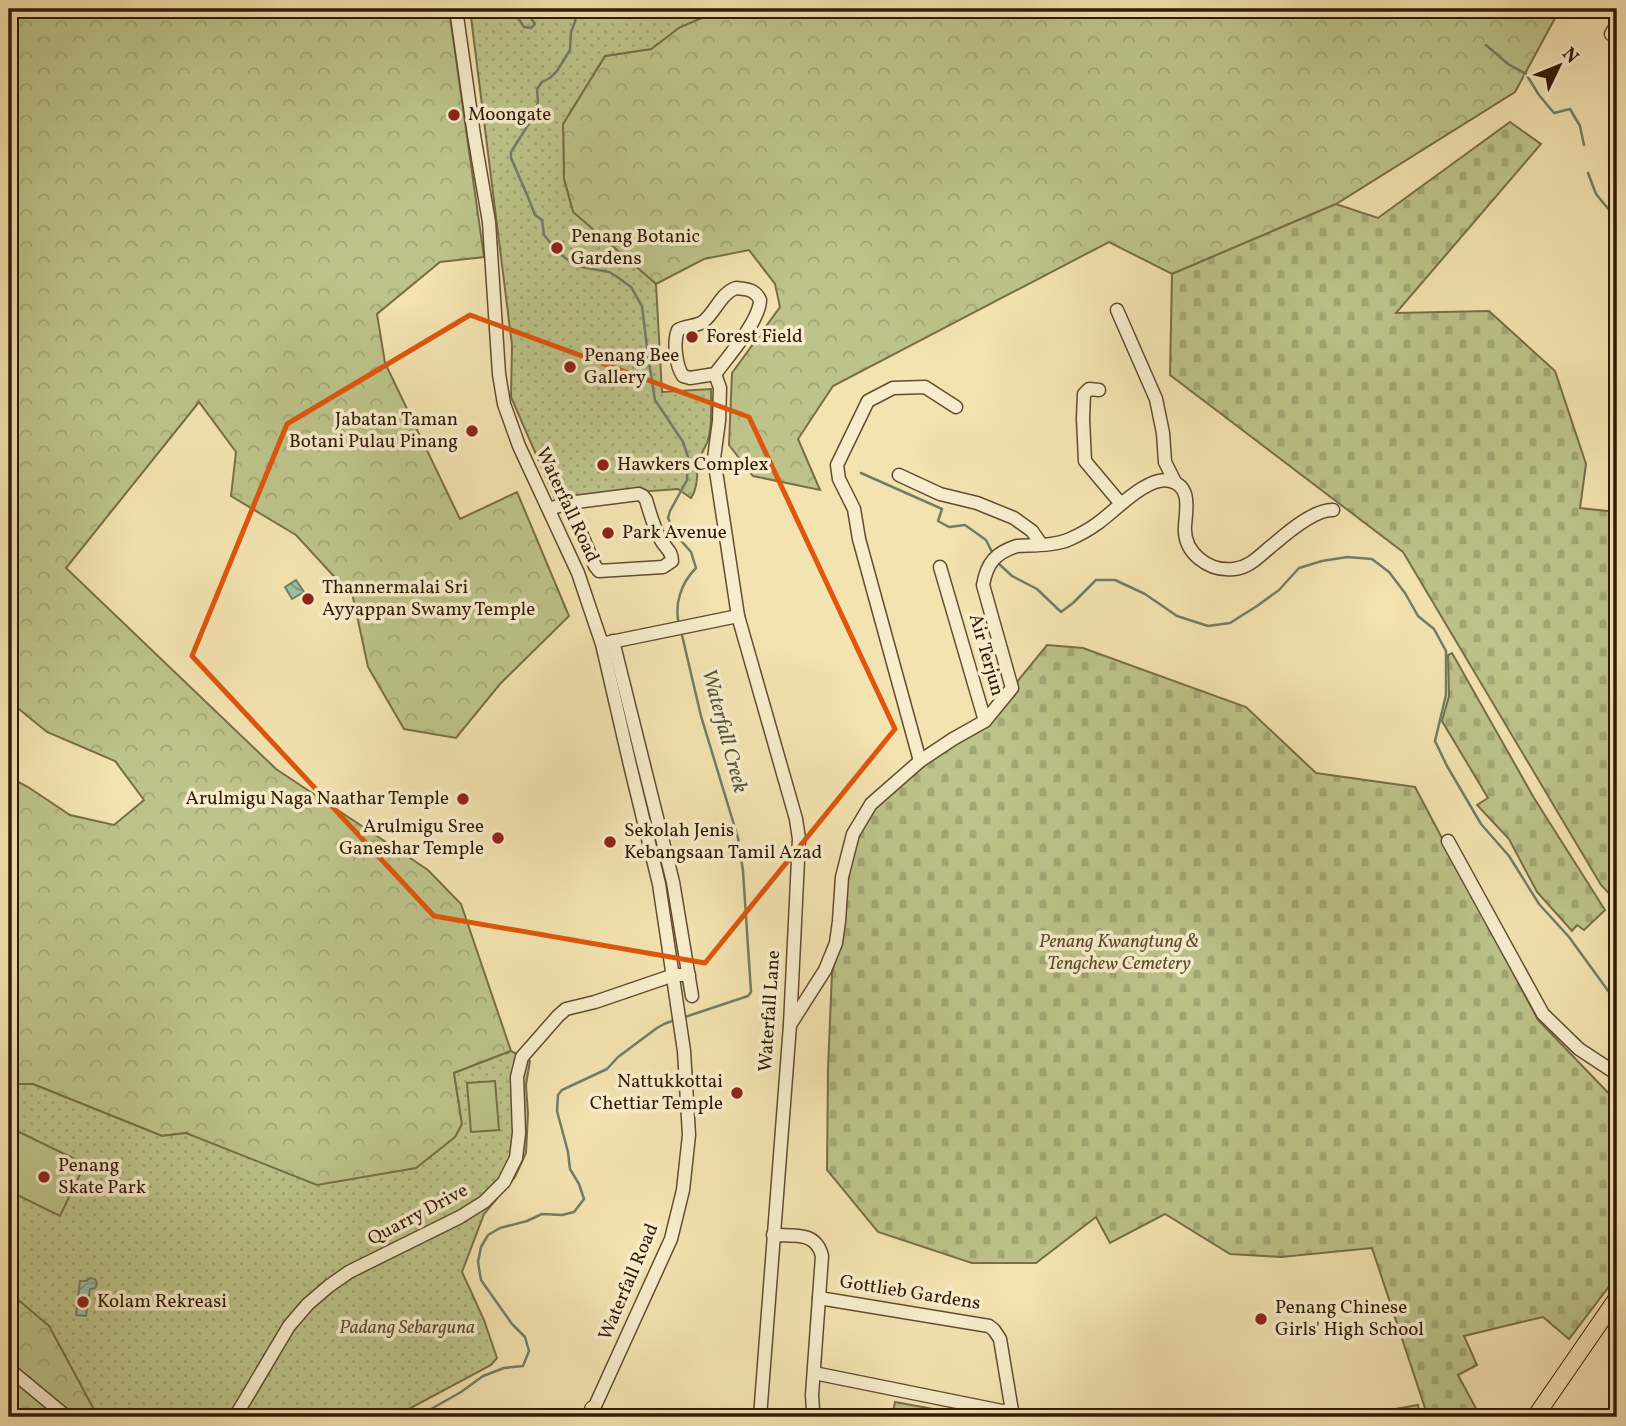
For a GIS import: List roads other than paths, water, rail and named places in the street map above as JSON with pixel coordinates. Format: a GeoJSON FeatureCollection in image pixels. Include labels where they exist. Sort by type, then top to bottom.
{"type":"FeatureCollection","features":[{"type":"Feature","properties":{"kind":"main road"},"geometry":{"type":"LineString","coordinates":[[1535,1417],[1616,1301]]}},
{"type":"Feature","properties":{"kind":"street","name":"Waterfall Road"},"geometry":{"type":"LineString","coordinates":[[456,9],[489,222],[499,374],[504,404],[519,446],[608,642],[630,765],[659,884],[682,1031],[689,1135],[683,1190],[671,1240],[592,1414]]}},
{"type":"Feature","properties":{"kind":"street"},"geometry":{"type":"LineString","coordinates":[[748,289],[758,296],[760,304],[746,332],[715,373],[690,378],[682,376],[676,333],[681,327],[703,323],[732,290],[748,289]]}},
{"type":"Feature","properties":{"kind":"street"},"geometry":{"type":"LineString","coordinates":[[1117,310],[1156,400],[1163,433],[1165,462],[1188,503],[1185,526],[1189,544],[1199,560],[1215,569],[1234,569],[1249,565],[1308,519],[1320,512],[1334,510]]}},
{"type":"Feature","properties":{"kind":"street","name":"Waterfall Lane"},"geometry":{"type":"LineString","coordinates":[[715,373],[720,388],[714,458],[738,615],[796,818],[799,839],[790,1025],[760,1417]]}},
{"type":"Feature","properties":{"kind":"street"},"geometry":{"type":"LineString","coordinates":[[920,761],[859,539],[854,509],[839,479],[837,465],[868,401],[893,388],[925,387],[956,407]]}},
{"type":"Feature","properties":{"kind":"street"},"geometry":{"type":"LineString","coordinates":[[1099,390],[1089,389],[1084,394],[1085,461],[1121,504]]}},
{"type":"Feature","properties":{"kind":"street"},"geometry":{"type":"LineString","coordinates":[[1158,480],[1165,462]]}},
{"type":"Feature","properties":{"kind":"street"},"geometry":{"type":"LineString","coordinates":[[899,475],[940,494],[977,503],[1014,518],[1032,531],[1041,544]]}},
{"type":"Feature","properties":{"kind":"street"},"geometry":{"type":"LineString","coordinates":[[985,721],[1012,688],[983,585],[986,569],[997,556],[1017,546],[1067,540],[1097,524],[1121,504],[1158,480],[1175,482]]}},
{"type":"Feature","properties":{"kind":"street"},"geometry":{"type":"LineString","coordinates":[[549,509],[568,502],[639,494],[645,497],[660,539],[670,551],[671,561],[663,567],[598,570],[568,502]]}},
{"type":"Feature","properties":{"kind":"street","name":"Air Terjun"},"geometry":{"type":"LineString","coordinates":[[790,1025],[825,970],[836,943],[842,877],[853,834],[871,804],[920,761],[985,721],[940,567]]}},
{"type":"Feature","properties":{"kind":"street"},"geometry":{"type":"LineString","coordinates":[[692,996],[673,882],[608,642],[738,615]]}},
{"type":"Feature","properties":{"kind":"street"},"geometry":{"type":"LineString","coordinates":[[1448,841],[1542,1014],[1580,1049],[1617,1074]]}},
{"type":"Feature","properties":{"kind":"street","name":"Quarry Drive"},"geometry":{"type":"LineString","coordinates":[[234,1417],[289,1326],[308,1304],[349,1272],[425,1235],[484,1202],[503,1182],[516,1158],[519,1133],[517,1077],[522,1057],[558,1016],[566,1009],[674,975],[689,975]]}},
{"type":"Feature","properties":{"kind":"street","name":"Gottlieb Gardens"},"geometry":{"type":"LineString","coordinates":[[773,1235],[805,1237],[820,1247],[820,1298],[812,1395],[816,1417]]}},
{"type":"Feature","properties":{"kind":"street","name":"Gottlieb Gardens"},"geometry":{"type":"LineString","coordinates":[[814,1374],[1013,1414],[1000,1339],[989,1325],[820,1298]]}},
{"type":"Feature","properties":{"kind":"street"},"geometry":{"type":"LineString","coordinates":[[9,1369],[67,1417]]}},
{"type":"Feature","properties":{"kind":"water"},"geometry":{"type":"Polygon","coordinates":[[[296,580],[304,592],[292,599],[285,587],[296,580]]]}},
{"type":"Feature","properties":{"kind":"water","name":"Kolam Rekreasi"},"geometry":{"type":"Polygon","coordinates":[[[95,1279],[97,1284],[90,1289],[86,1316],[76,1315],[80,1281],[95,1279]]]}},
{"type":"Feature","properties":{"kind":"waterway","name":"Waterfall Creek"},"geometry":{"type":"LineString","coordinates":[[512,9],[524,27],[531,28],[535,24],[530,9]]}},
{"type":"Feature","properties":{"kind":"waterway","name":"Waterfall Creek"},"geometry":{"type":"LineString","coordinates":[[577,9],[570,50],[557,71],[537,89],[535,114],[511,152],[511,158],[535,215],[542,220],[544,235],[560,254],[576,266],[609,272],[616,276],[631,287],[642,306],[655,400],[683,442],[688,457],[687,480],[668,518],[676,535],[691,552],[696,568],[686,580],[680,594],[677,609],[679,625]]}},
{"type":"Feature","properties":{"kind":"waterway"},"geometry":{"type":"LineString","coordinates":[[1486,45],[1508,64],[1526,74],[1554,113],[1570,109],[1580,126],[1584,145]]}},
{"type":"Feature","properties":{"kind":"waterway"},"geometry":{"type":"LineString","coordinates":[[1588,173],[1596,194],[1610,211],[1617,212]]}},
{"type":"Feature","properties":{"kind":"waterway"},"geometry":{"type":"LineString","coordinates":[[861,473],[942,509],[938,521],[949,527],[965,525],[986,540],[993,554]]}},
{"type":"Feature","properties":{"kind":"waterway"},"geometry":{"type":"LineString","coordinates":[[998,563],[1012,576],[1037,589],[1061,612],[1096,580],[1115,580],[1145,594],[1177,616],[1208,626],[1230,623],[1257,606],[1279,590],[1299,568],[1347,557],[1372,559],[1389,572],[1418,616],[1434,629],[1446,651],[1446,695],[1435,741],[1447,766],[1481,824],[1509,856],[1539,904],[1569,937],[1617,1003]]}},
{"type":"Feature","properties":{"kind":"waterway","name":"Waterfall Creek"},"geometry":{"type":"LineString","coordinates":[[681,631],[701,716],[738,838],[743,871],[751,992],[748,996],[685,1017]]}},
{"type":"Feature","properties":{"kind":"waterway","name":"Waterfall Creek"},"geometry":{"type":"LineString","coordinates":[[417,1417],[483,1376],[504,1368],[523,1366],[529,1351],[525,1337],[512,1324],[481,1280],[478,1262],[481,1247],[488,1235],[500,1228],[542,1214],[562,1215],[574,1212],[584,1199],[570,1169],[557,1111],[558,1095],[562,1090],[607,1069],[618,1057],[657,1028],[675,1020]]}},
{"type":"Feature","properties":{"kind":"place","name":"Moongate"},"geometry":{"type":"Point","coordinates":[454,115]}},
{"type":"Feature","properties":{"kind":"place","name":"Penang Botanic Gardens"},"geometry":{"type":"Point","coordinates":[557,248]}},
{"type":"Feature","properties":{"kind":"place","name":"Forest Field"},"geometry":{"type":"Point","coordinates":[692,337]}},
{"type":"Feature","properties":{"kind":"place","name":"Penang Bee Gallery"},"geometry":{"type":"Point","coordinates":[570,367]}},
{"type":"Feature","properties":{"kind":"place","name":"Jabatan Taman Botani Pulau Pinang"},"geometry":{"type":"Point","coordinates":[472,431]}},
{"type":"Feature","properties":{"kind":"place","name":"Hawkers Complex"},"geometry":{"type":"Point","coordinates":[603,465]}},
{"type":"Feature","properties":{"kind":"place","name":"Park Avenue"},"geometry":{"type":"Point","coordinates":[608,533]}},
{"type":"Feature","properties":{"kind":"place","name":"Thannermalai Sri Ayyappan Swamy Temple"},"geometry":{"type":"Point","coordinates":[308,599]}},
{"type":"Feature","properties":{"kind":"place","name":"Arulmigu Naga Naathar Temple"},"geometry":{"type":"Point","coordinates":[463,799]}},
{"type":"Feature","properties":{"kind":"place","name":"Arulmigu Sree Ganeshar Temple"},"geometry":{"type":"Point","coordinates":[498,838]}},
{"type":"Feature","properties":{"kind":"place","name":"Sekolah Jenis Kebangsaan Tamil Azad"},"geometry":{"type":"Point","coordinates":[610,842]}},
{"type":"Feature","properties":{"kind":"place","name":"Nattukkottai Chettiar Temple"},"geometry":{"type":"Point","coordinates":[737,1093]}},
{"type":"Feature","properties":{"kind":"place","name":"Penang Skate Park"},"geometry":{"type":"Point","coordinates":[44,1177]}},
{"type":"Feature","properties":{"kind":"place","name":"Kolam Rekreasi"},"geometry":{"type":"Point","coordinates":[83,1302]}},
{"type":"Feature","properties":{"kind":"place","name":"Penang Chinese Girls' High School"},"geometry":{"type":"Point","coordinates":[1261,1319]}},
{"type":"Feature","properties":{"kind":"park label","name":"Penang Kwangtung & Tengchew Cemetery"},"geometry":{"type":"Point","coordinates":[1119,953]}},
{"type":"Feature","properties":{"kind":"park label","name":"Padang Sebarguna"},"geometry":{"type":"Point","coordinates":[407,1328]}}]}
